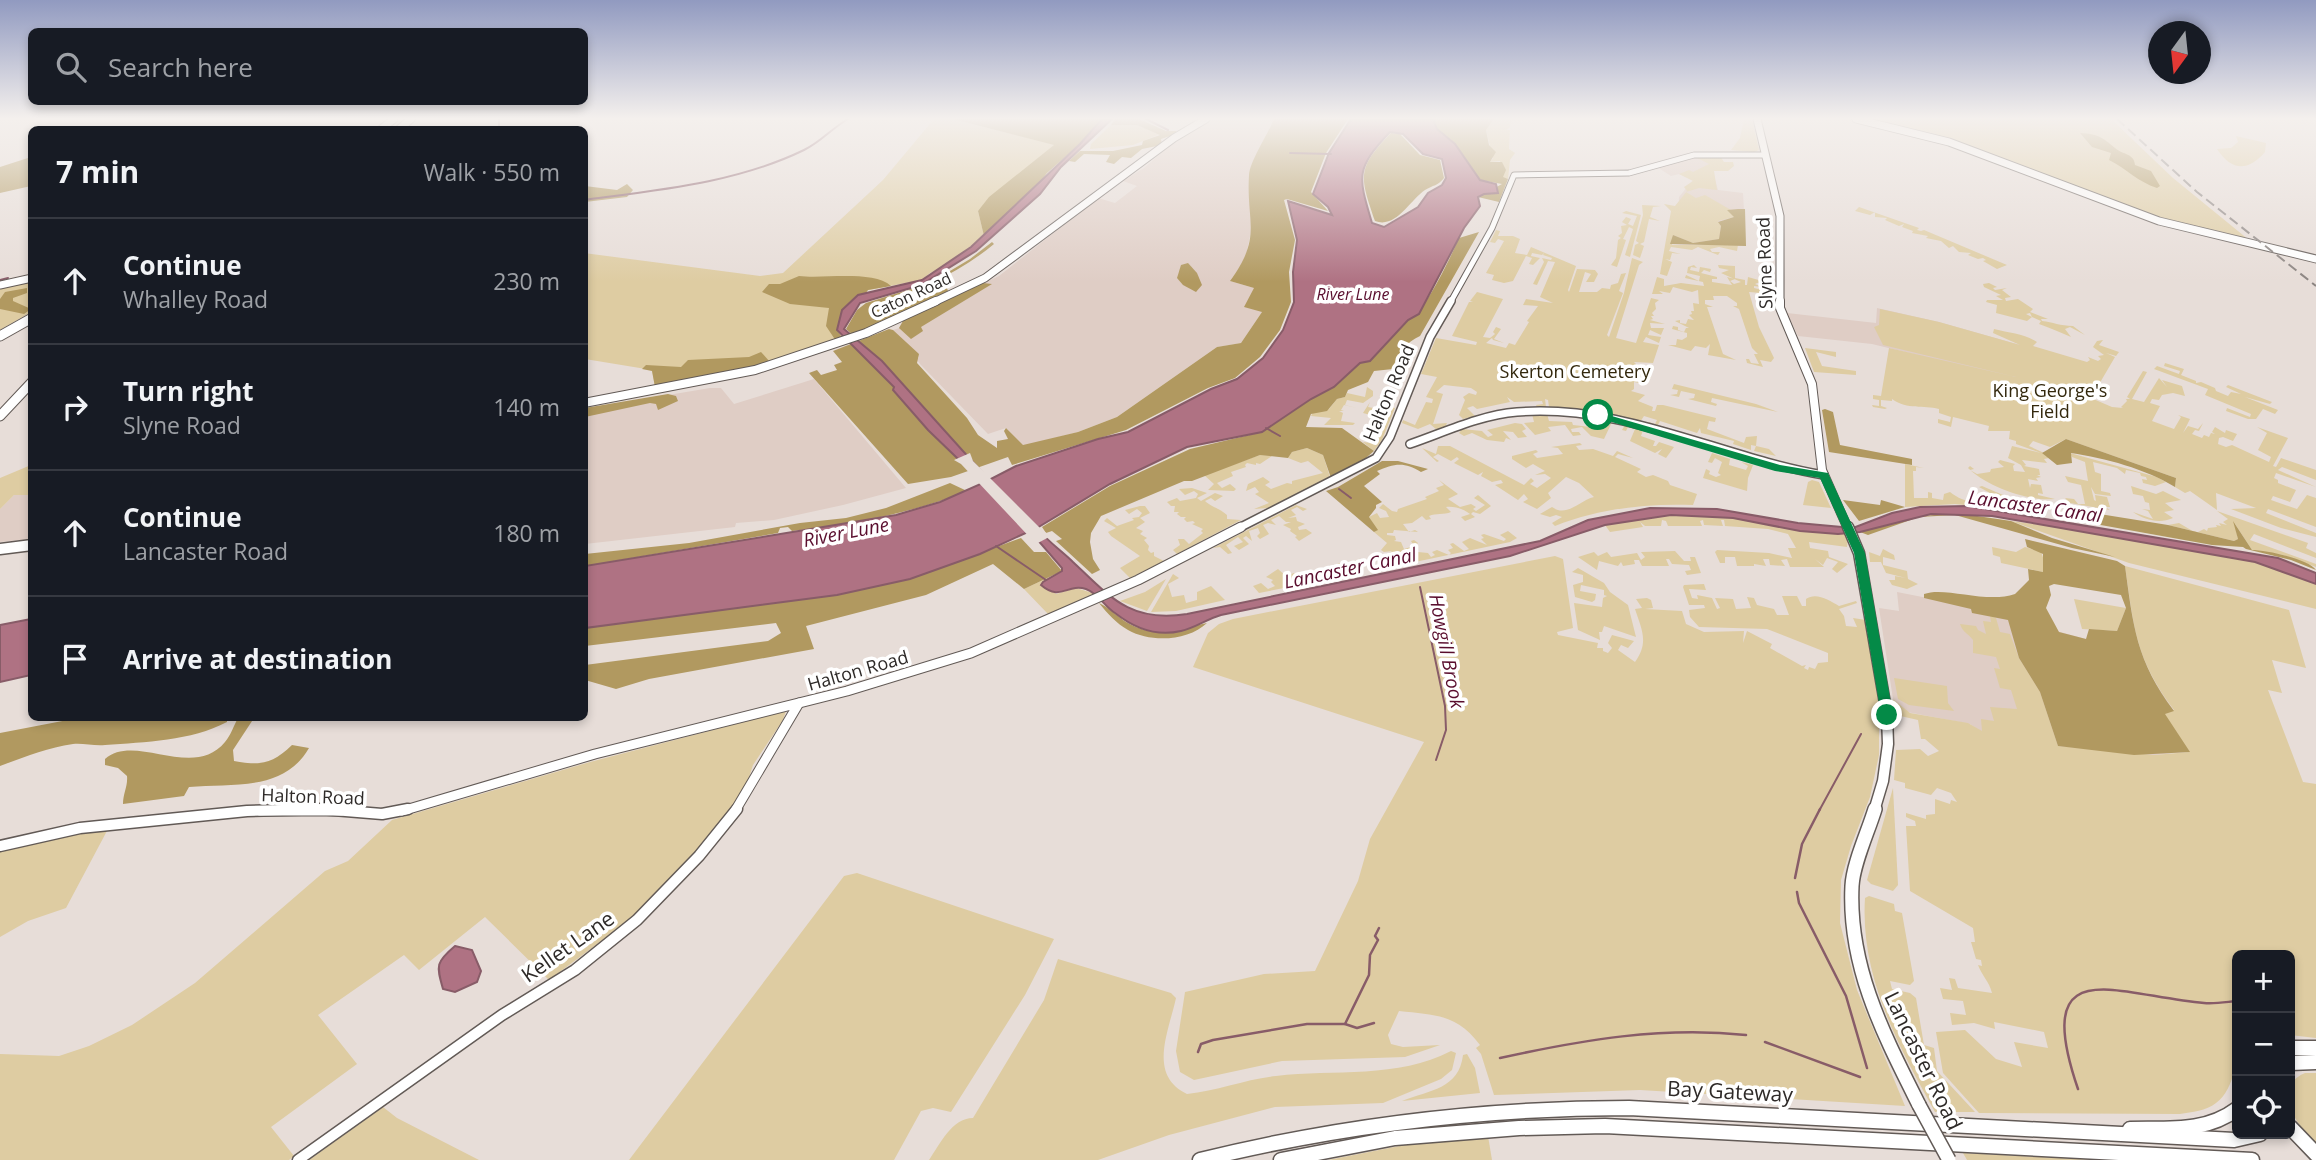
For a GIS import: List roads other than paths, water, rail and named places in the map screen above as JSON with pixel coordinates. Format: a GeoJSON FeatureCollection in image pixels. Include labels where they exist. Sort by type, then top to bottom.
{"type":"FeatureCollection","features":[{"type":"Feature","properties":{"kind":"highway"},"geometry":{"type":"LineString","coordinates":[[0,285],[28,279]]}},
{"type":"Feature","properties":{"kind":"highway"},"geometry":{"type":"LineString","coordinates":[[0,336],[28,320]]}},
{"type":"Feature","properties":{"kind":"highway"},"geometry":{"type":"LineString","coordinates":[[0,344],[28,328]]}},
{"type":"Feature","properties":{"kind":"highway"},"geometry":{"type":"LineString","coordinates":[[4,412],[28,386]]}},
{"type":"Feature","properties":{"kind":"highway"},"geometry":{"type":"LineString","coordinates":[[2295,1048],[2316,1048]]}},
{"type":"Feature","properties":{"kind":"highway"},"geometry":{"type":"LineString","coordinates":[[2295,1063],[2316,1062]]}},
{"type":"Feature","properties":{"kind":"highway","name":"Bay Gateway"},"geometry":{"type":"LineString","coordinates":[[1200,1160],[1270,1142],[1391,1120],[1479,1111],[1550,1108],[1642,1108],[2247,1139]]}},
{"type":"Feature","properties":{"kind":"highway"},"geometry":{"type":"LineString","coordinates":[[2071,1132],[2195,1127],[2228,1118],[2232,1114]]}},
{"type":"Feature","properties":{"kind":"highway"},"geometry":{"type":"LineString","coordinates":[[1281,1160],[1395,1138],[1519,1128],[1605,1126],[2252,1160]]}},
{"type":"Feature","properties":{"kind":"highway"},"geometry":{"type":"LineString","coordinates":[[2295,1132],[2316,1154]]}},
{"type":"Feature","properties":{"kind":"main road","name":"Caton Road"},"geometry":{"type":"LineString","coordinates":[[588,403],[755,370],[866,333],[985,278],[1127,173]]}},
{"type":"Feature","properties":{"kind":"main road","name":"Slyne Road"},"geometry":{"type":"LineString","coordinates":[[1770,173],[1776,194],[1782,245],[1780,304],[1811,384],[1824,475],[1853,537],[1863,568]]}},
{"type":"Feature","properties":{"kind":"main road"},"geometry":{"type":"LineString","coordinates":[[2032,173],[2159,221],[2316,259]]}},
{"type":"Feature","properties":{"kind":"main road"},"geometry":{"type":"LineString","coordinates":[[3,549],[28,546]]}},
{"type":"Feature","properties":{"kind":"main road","name":"Lancaster Road"},"geometry":{"type":"LineString","coordinates":[[1863,568],[1886,713],[1888,744],[1883,781],[1854,873],[1852,931],[1870,1004],[1890,1051],[1949,1160]]}},
{"type":"Feature","properties":{"kind":"street","name":"Halton Road"},"geometry":{"type":"LineString","coordinates":[[0,846],[80,828],[247,811],[321,809],[371,814],[397,812],[596,754],[799,703],[971,653],[1116,590],[1367,465],[1381,453],[1396,423],[1430,337],[1492,228],[1516,174],[1614,173]]}},
{"type":"Feature","properties":{"kind":"street"},"geometry":{"type":"LineString","coordinates":[[1410,444],[1487,417],[1518,412],[1561,411],[1612,418],[1779,468],[1824,475]]}},
{"type":"Feature","properties":{"kind":"street","name":"Kellet Lane"},"geometry":{"type":"LineString","coordinates":[[298,1160],[502,1015],[575,970],[637,920],[699,856],[740,805],[769,750],[799,703]]}},
{"type":"Feature","properties":{"kind":"water","name":"River Lune"},"geometry":{"type":"Polygon","coordinates":[[[1049,173],[1056,173],[1040,194],[976,251],[921,285],[860,303],[844,329],[882,361],[989,480],[1016,466],[1128,432],[1211,389],[1237,379],[1263,358],[1283,330],[1294,302],[1293,272],[1297,240],[1288,201],[1332,215],[1328,207],[1313,194],[1321,173],[1363,173],[1362,183],[1372,223],[1384,227],[1418,207],[1428,193],[1442,185],[1446,178],[1445,173],[1475,173],[1480,180],[1496,184],[1498,193],[1478,197],[1480,206],[1464,228],[1419,314],[1408,320],[1370,361],[1360,363],[1334,387],[1262,432],[1187,447],[1110,484],[1037,528],[1111,597],[1136,611],[1151,615],[1187,614],[1540,541],[1588,520],[1650,508],[1717,509],[1798,523],[1853,528],[1892,513],[1920,507],[1967,506],[2278,558],[2316,573],[2316,584],[2255,562],[1992,516],[1931,514],[1860,532],[1838,534],[1800,531],[1733,518],[1671,515],[1605,525],[1510,556],[1221,615],[1186,630],[1163,633],[1130,623],[1086,589],[1074,588],[1054,592],[1041,585],[1062,571],[1062,568],[1030,531],[980,554],[910,579],[837,595],[588,628],[588,566],[896,515],[940,502],[983,483],[928,430],[893,390],[894,387],[837,330],[842,310],[858,295],[922,280],[971,247],[1049,173]]]}},
{"type":"Feature","properties":{"kind":"water"},"geometry":{"type":"Polygon","coordinates":[[[28,620],[28,676],[0,682],[0,625],[28,620]]]}},
{"type":"Feature","properties":{"kind":"water"},"geometry":{"type":"Polygon","coordinates":[[[455,946],[472,950],[481,971],[477,982],[455,992],[443,989],[439,964],[455,946]]]}},
{"type":"Feature","properties":{"kind":"waterway"},"geometry":{"type":"LineString","coordinates":[[588,200],[697,184],[740,173]]}},
{"type":"Feature","properties":{"kind":"waterway"},"geometry":{"type":"LineString","coordinates":[[0,280],[8,278]]}},
{"type":"Feature","properties":{"kind":"waterway"},"geometry":{"type":"LineString","coordinates":[[1266,428],[1280,436]]}},
{"type":"Feature","properties":{"kind":"waterway"},"geometry":{"type":"LineString","coordinates":[[1339,489],[1351,498]]}},
{"type":"Feature","properties":{"kind":"waterway"},"geometry":{"type":"LineString","coordinates":[[996,546],[1046,580]]}},
{"type":"Feature","properties":{"kind":"waterway","name":"Howgill Brook"},"geometry":{"type":"LineString","coordinates":[[1420,587],[1445,706],[1446,730],[1436,760]]}},
{"type":"Feature","properties":{"kind":"waterway"},"geometry":{"type":"LineString","coordinates":[[1819,811],[1861,734]]}},
{"type":"Feature","properties":{"kind":"waterway"},"geometry":{"type":"LineString","coordinates":[[1795,878],[1802,844],[1820,809]]}},
{"type":"Feature","properties":{"kind":"waterway"},"geometry":{"type":"LineString","coordinates":[[1797,892],[1799,903],[1846,996],[1867,1068]]}},
{"type":"Feature","properties":{"kind":"waterway"},"geometry":{"type":"LineString","coordinates":[[1345,1024],[1369,975],[1370,955],[1378,940],[1375,936],[1379,928]]}},
{"type":"Feature","properties":{"kind":"waterway"},"geometry":{"type":"LineString","coordinates":[[2078,1089],[2066,1045],[2065,1015],[2074,998],[2091,990],[2114,990],[2204,1003],[2232,1001]]}},
{"type":"Feature","properties":{"kind":"waterway"},"geometry":{"type":"LineString","coordinates":[[1345,1024],[1357,1028],[1374,1023]]}},
{"type":"Feature","properties":{"kind":"waterway"},"geometry":{"type":"LineString","coordinates":[[1198,1052],[1201,1044],[1213,1040],[1307,1024],[1345,1024]]}},
{"type":"Feature","properties":{"kind":"waterway"},"geometry":{"type":"LineString","coordinates":[[1500,1058],[1622,1036],[1684,1032],[1746,1035]]}},
{"type":"Feature","properties":{"kind":"waterway"},"geometry":{"type":"LineString","coordinates":[[1765,1042],[1860,1077]]}},
{"type":"Feature","properties":{"kind":"railway"},"geometry":{"type":"LineString","coordinates":[[2176,173],[2316,286]]}},
{"type":"Feature","properties":{"kind":"park label","name":"Skerton Cemetery"},"geometry":{"type":"Point","coordinates":[1575,372]}},
{"type":"Feature","properties":{"kind":"park label","name":"King George's Field"},"geometry":{"type":"Point","coordinates":[2050,401]}},
{"type":"Feature","properties":{"kind":"water label","name":"Lancaster Canal"},"geometry":{"type":"Point","coordinates":[2035,506]}},
{"type":"Feature","properties":{"kind":"water label","name":"Lancaster Canal"},"geometry":{"type":"Point","coordinates":[1350,568]}}]}
